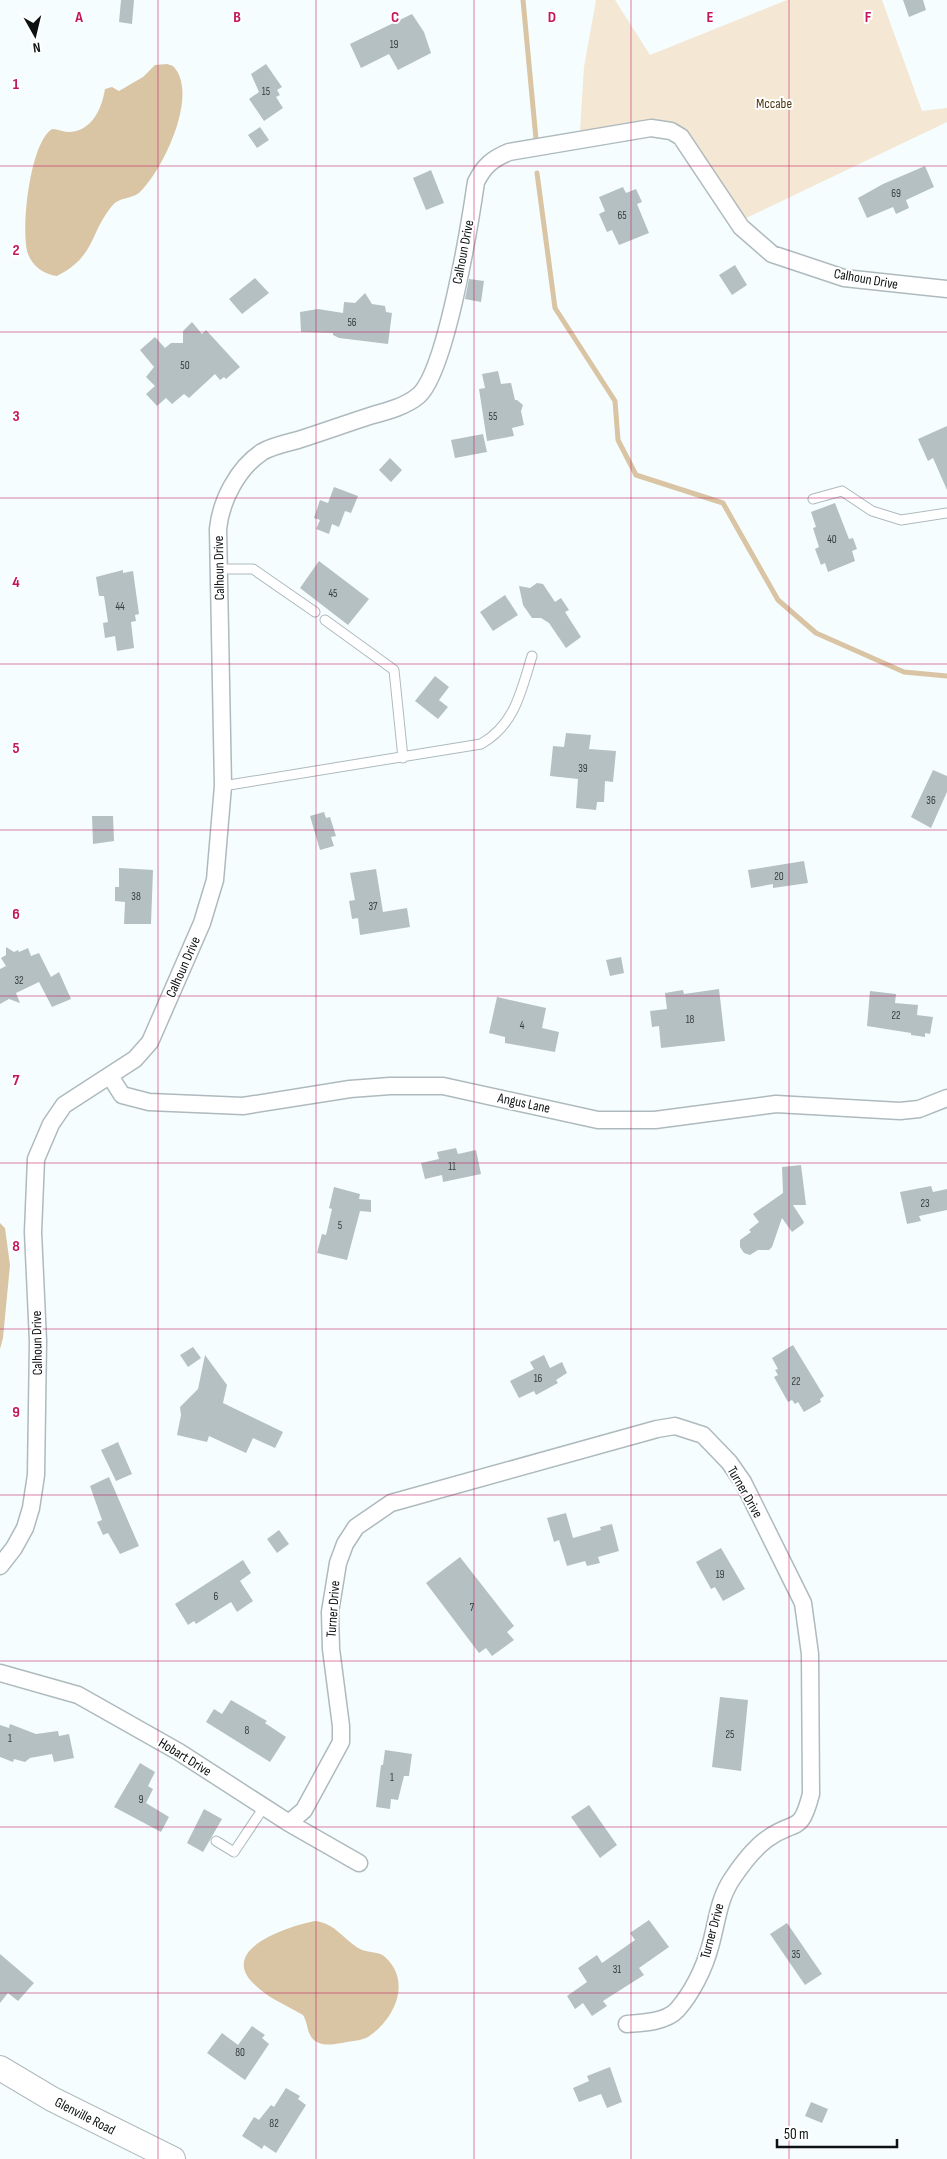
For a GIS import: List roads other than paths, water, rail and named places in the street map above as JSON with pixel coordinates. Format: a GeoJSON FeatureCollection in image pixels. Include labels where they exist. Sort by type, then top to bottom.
{"type":"FeatureCollection","features":[{"type":"Feature","properties":{"kind":"main road","name":"Glenville Road"},"geometry":{"type":"LineString","coordinates":[[0,2068],[52,2099],[174,2159]]}},
{"type":"Feature","properties":{"kind":"street","name":"Calhoun Drive"},"geometry":{"type":"LineString","coordinates":[[0,1566],[14,1548],[25,1528],[31,1508],[36,1475],[38,1337],[33,1232],[36,1159],[51,1124],[64,1105],[135,1059],[150,1042],[202,923],[215,880],[223,786],[218,569],[220,513],[229,492],[251,461],[264,451],[406,404],[419,396],[426,387],[437,365],[450,317],[476,182],[482,169],[493,159],[509,152],[651,128],[671,131],[681,137],[741,227],[772,254],[844,278],[947,289]]}},
{"type":"Feature","properties":{"kind":"street","name":"Angus Lane"},"geometry":{"type":"LineString","coordinates":[[110,1076],[122,1095],[150,1102],[243,1106],[350,1089],[416,1085],[443,1086],[598,1120],[655,1120],[776,1104],[900,1111],[919,1109],[947,1098]]}},
{"type":"Feature","properties":{"kind":"street","name":"Turner Drive"},"geometry":{"type":"LineString","coordinates":[[289,1823],[304,1810],[340,1742],[341,1726],[331,1649],[330,1612],[338,1563],[345,1544],[356,1527],[391,1503],[657,1429],[675,1426],[703,1436],[728,1462],[743,1482],[803,1602],[810,1654],[811,1794],[806,1815],[797,1826],[768,1839],[751,1854],[731,1880],[719,1903],[710,1947],[702,1967],[689,1994],[675,2012],[648,2023],[626,2024]]}},
{"type":"Feature","properties":{"kind":"street","name":"Hobart Drive"},"geometry":{"type":"LineString","coordinates":[[0,1673],[78,1695],[179,1752],[289,1823],[359,1863]]}},
{"type":"Feature","properties":{"kind":"lane"},"geometry":{"type":"LineString","coordinates":[[813,499],[842,491],[872,511],[901,520],[947,512]]}},
{"type":"Feature","properties":{"kind":"lane"},"geometry":{"type":"LineString","coordinates":[[218,569],[253,569],[315,612]]}},
{"type":"Feature","properties":{"kind":"lane"},"geometry":{"type":"LineString","coordinates":[[325,620],[394,670],[403,758]]}},
{"type":"Feature","properties":{"kind":"lane"},"geometry":{"type":"LineString","coordinates":[[223,786],[481,744],[492,738],[512,716],[532,656]]}},
{"type":"Feature","properties":{"kind":"lane"},"geometry":{"type":"LineString","coordinates":[[216,1841],[234,1852],[264,1807]]}},
{"type":"Feature","properties":{"kind":"waterway"},"geometry":{"type":"LineString","coordinates":[[523,0],[536,139]]}},
{"type":"Feature","properties":{"kind":"waterway"},"geometry":{"type":"LineString","coordinates":[[537,173],[555,308],[615,401],[618,440],[636,475],[723,503],[778,600],[816,633],[904,672],[947,676]]}},
{"type":"Feature","properties":{"kind":"park label","name":"Mccabe"},"geometry":{"type":"Point","coordinates":[774,103]}}]}
